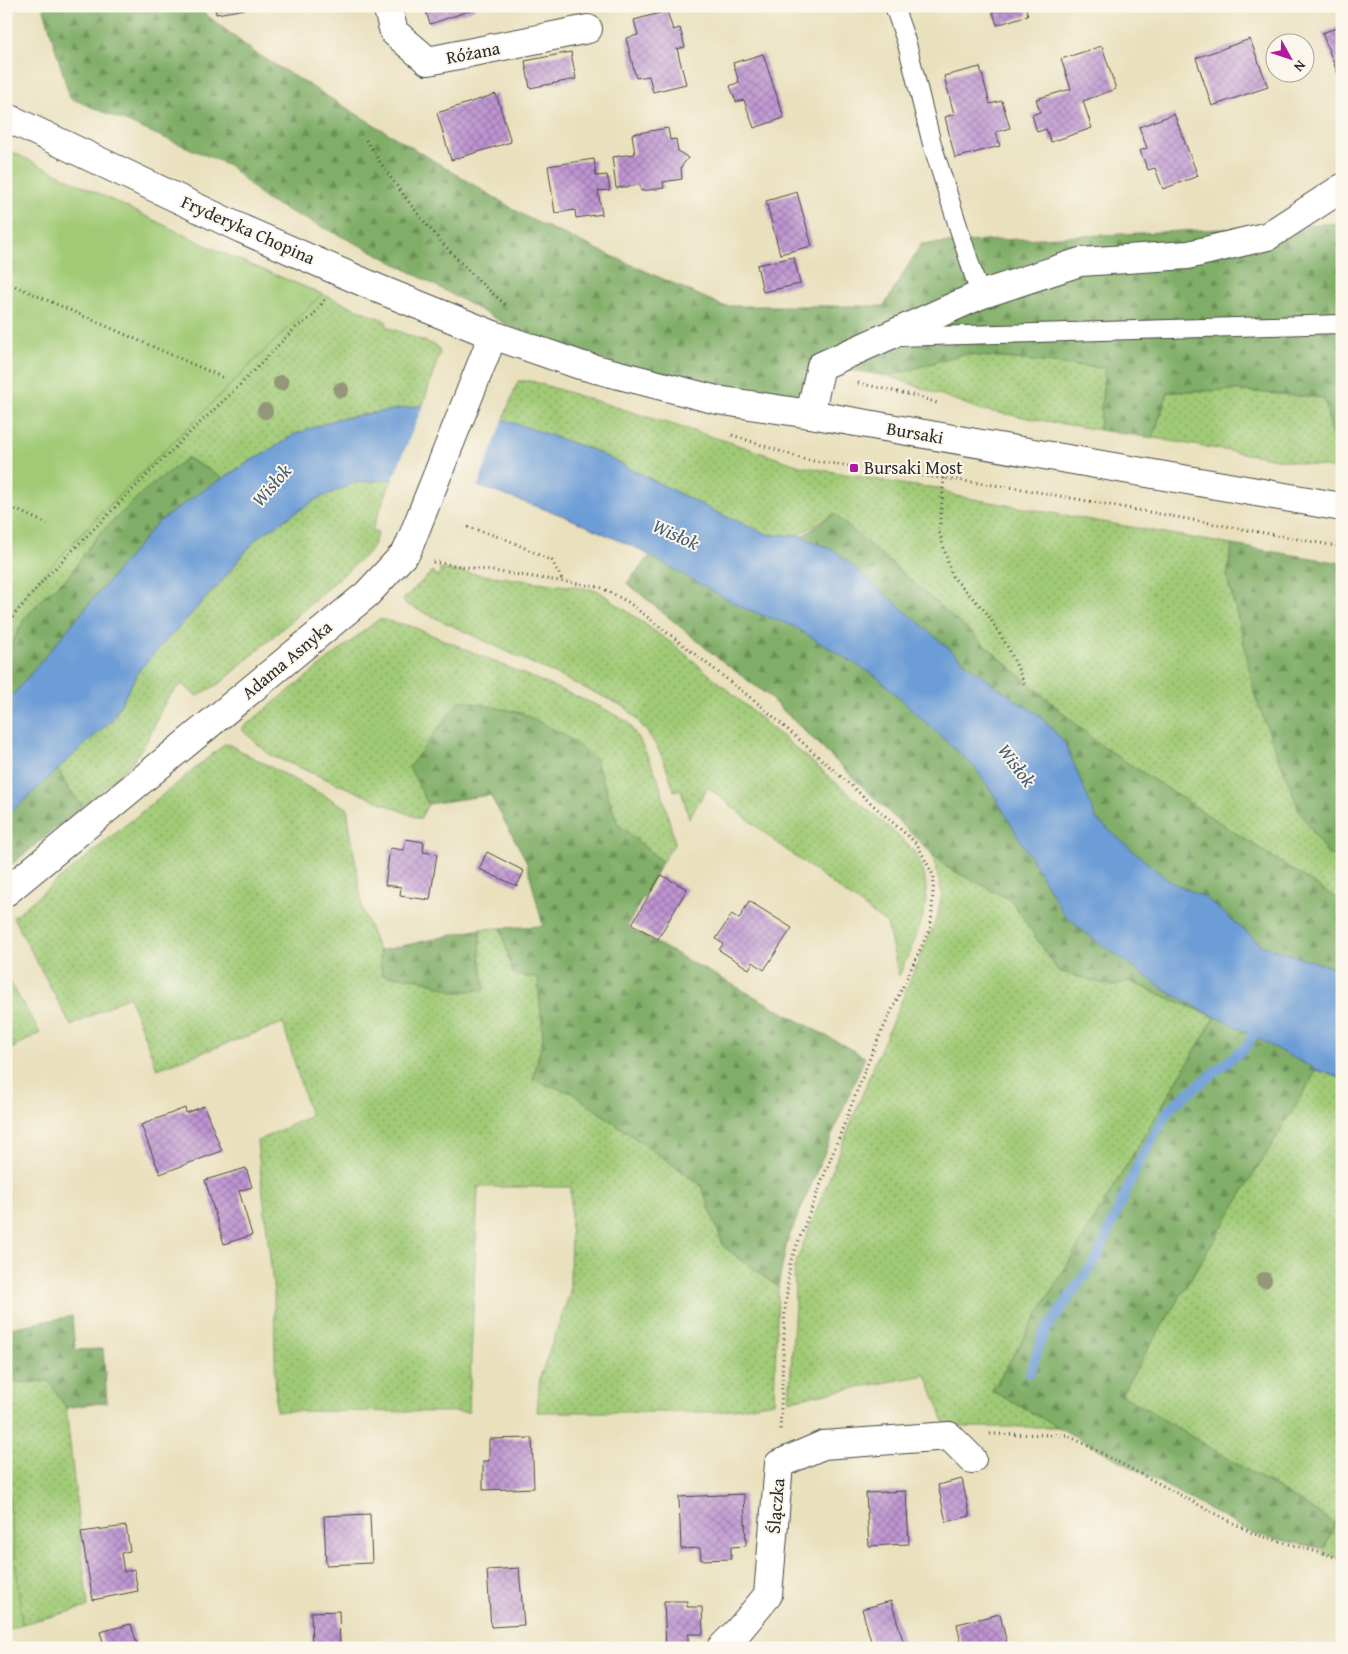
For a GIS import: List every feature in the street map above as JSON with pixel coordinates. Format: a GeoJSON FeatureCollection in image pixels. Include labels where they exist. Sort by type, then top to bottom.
{"type":"FeatureCollection","features":[{"type":"Feature","properties":{"kind":"street","name":"Różana"},"geometry":{"type":"LineString","coordinates":[[387,6],[394,32],[428,61],[588,28]]}},
{"type":"Feature","properties":{"kind":"street","name":"Fryderyka Chopina"},"geometry":{"type":"LineString","coordinates":[[6,117],[242,229],[493,335]]}},
{"type":"Feature","properties":{"kind":"street"},"geometry":{"type":"LineString","coordinates":[[810,414],[822,366],[980,296],[1080,262],[1188,255],[1268,236],[1342,188]]}},
{"type":"Feature","properties":{"kind":"street","name":"Adama Asnyka"},"geometry":{"type":"LineString","coordinates":[[6,892],[367,594],[407,551],[493,335]]}},
{"type":"Feature","properties":{"kind":"street","name":"Bursaki"},"geometry":{"type":"LineString","coordinates":[[493,335],[580,366],[717,400],[810,414],[1342,507]]}},
{"type":"Feature","properties":{"kind":"street"},"geometry":{"type":"LineString","coordinates":[[949,1436],[972,1459]]}},
{"type":"Feature","properties":{"kind":"street","name":"Ślączka"},"geometry":{"type":"LineString","coordinates":[[721,1648],[739,1630],[768,1595],[779,1464],[823,1446],[949,1436]]}},
{"type":"Feature","properties":{"kind":"lane"},"geometry":{"type":"LineString","coordinates":[[894,6],[907,44],[932,144],[980,296]]}},
{"type":"Feature","properties":{"kind":"lane"},"geometry":{"type":"LineString","coordinates":[[883,338],[1342,324]]}},
{"type":"Feature","properties":{"kind":"path"},"geometry":{"type":"LineString","coordinates":[[366,140],[386,172],[474,278],[510,309]]}},
{"type":"Feature","properties":{"kind":"path"},"geometry":{"type":"LineString","coordinates":[[6,282],[224,378]]}},
{"type":"Feature","properties":{"kind":"path"},"geometry":{"type":"LineString","coordinates":[[6,625],[46,577],[295,328],[313,316],[327,296]]}},
{"type":"Feature","properties":{"kind":"path"},"geometry":{"type":"LineString","coordinates":[[727,433],[806,460],[1016,488],[1342,547]]}},
{"type":"Feature","properties":{"kind":"path"},"geometry":{"type":"LineString","coordinates":[[944,478],[939,531],[952,576],[986,612],[1008,649],[1026,687]]}},
{"type":"Feature","properties":{"kind":"path"},"geometry":{"type":"LineString","coordinates":[[6,505],[48,524]]}},
{"type":"Feature","properties":{"kind":"path"},"geometry":{"type":"LineString","coordinates":[[468,527],[508,540],[552,560],[564,581]]}},
{"type":"Feature","properties":{"kind":"path"},"geometry":{"type":"LineString","coordinates":[[407,551],[435,563],[600,587],[628,602],[686,645],[760,705],[917,844],[934,877],[931,926],[871,1055],[790,1263],[784,1310],[779,1464]]}},
{"type":"Feature","properties":{"kind":"path"},"geometry":{"type":"LineString","coordinates":[[949,1436],[980,1434],[1067,1435],[1254,1534],[1342,1559]]}},
{"type":"Feature","properties":{"kind":"green space"},"geometry":{"type":"Polygon","coordinates":[[[43,6],[195,6],[254,52],[530,219],[723,306],[884,306],[921,244],[1342,223],[1342,466],[1335,449],[1324,398],[1232,390],[1168,392],[1153,438],[1099,430],[1105,368],[963,354],[889,376],[836,368],[810,414],[717,400],[513,328],[376,253],[266,200],[229,165],[70,98],[43,6]]]}},
{"type":"Feature","properties":{"kind":"green space"},"geometry":{"type":"Polygon","coordinates":[[[6,149],[222,253],[322,294],[90,524],[6,619],[6,149]]]}},
{"type":"Feature","properties":{"kind":"green space"},"geometry":{"type":"Polygon","coordinates":[[[322,294],[386,321],[387,327],[437,346],[440,352],[423,405],[337,419],[256,457],[223,478],[187,458],[98,535],[68,577],[45,595],[6,656],[6,619],[43,575],[90,524],[322,294]]]}},
{"type":"Feature","properties":{"kind":"green space"},"geometry":{"type":"Polygon","coordinates":[[[963,354],[1105,368],[1099,430],[982,410],[889,376],[963,354]]]}},
{"type":"Feature","properties":{"kind":"green space"},"geometry":{"type":"Polygon","coordinates":[[[518,381],[531,381],[726,441],[800,466],[907,485],[940,488],[956,496],[1232,545],[1227,577],[1242,634],[1327,854],[1342,857],[1342,902],[1100,745],[834,514],[798,535],[770,535],[720,514],[593,450],[503,420],[518,381]]]}},
{"type":"Feature","properties":{"kind":"green space"},"geometry":{"type":"Polygon","coordinates":[[[1232,390],[1324,398],[1342,470],[1153,438],[1168,392],[1232,390]]]}},
{"type":"Feature","properties":{"kind":"green space"},"geometry":{"type":"Polygon","coordinates":[[[187,458],[223,478],[157,523],[6,703],[6,656],[24,619],[45,595],[68,577],[98,535],[145,490],[187,458]]]}},
{"type":"Feature","properties":{"kind":"green space"},"geometry":{"type":"Polygon","coordinates":[[[392,479],[372,530],[378,533],[371,550],[222,682],[197,696],[181,684],[166,700],[148,739],[130,765],[83,806],[69,790],[58,769],[112,720],[140,669],[220,583],[257,538],[315,500],[354,483],[392,479]]]}},
{"type":"Feature","properties":{"kind":"green space"},"geometry":{"type":"Polygon","coordinates":[[[834,514],[1100,745],[1342,902],[1342,1078],[1317,1070],[1121,1394],[1335,1523],[1324,1549],[1254,1534],[992,1391],[1215,1017],[1129,981],[1112,986],[1058,971],[1011,900],[946,867],[766,694],[718,658],[627,583],[659,545],[735,583],[834,514]]]}},
{"type":"Feature","properties":{"kind":"green space"},"geometry":{"type":"Polygon","coordinates":[[[1232,545],[1342,563],[1342,857],[1327,854],[1299,810],[1255,696],[1242,634],[1227,577],[1232,545]]]}},
{"type":"Feature","properties":{"kind":"green space"},"geometry":{"type":"Polygon","coordinates":[[[439,569],[597,590],[677,647],[894,832],[916,854],[924,873],[926,888],[925,903],[918,933],[899,976],[887,924],[781,846],[708,787],[689,818],[681,789],[674,791],[666,766],[656,745],[625,707],[406,604],[403,599],[433,571],[436,576],[441,573],[439,569]]]}},
{"type":"Feature","properties":{"kind":"green space"},"geometry":{"type":"Polygon","coordinates":[[[379,619],[411,626],[601,707],[629,723],[658,778],[675,843],[662,862],[618,824],[595,758],[410,767],[428,804],[420,819],[270,755],[241,729],[379,619]]]}},
{"type":"Feature","properties":{"kind":"green space"},"geometry":{"type":"Polygon","coordinates":[[[460,700],[522,713],[563,734],[595,758],[618,824],[662,862],[627,927],[865,1057],[787,1242],[778,1287],[724,1247],[701,1185],[572,1093],[533,1080],[543,1037],[538,978],[513,974],[501,928],[543,926],[526,860],[490,795],[428,804],[409,767],[460,700]]]}},
{"type":"Feature","properties":{"kind":"green space"},"geometry":{"type":"Polygon","coordinates":[[[226,743],[347,808],[363,911],[379,951],[382,975],[420,979],[456,992],[484,989],[480,955],[480,929],[501,928],[513,974],[538,978],[543,1037],[533,1080],[572,1093],[701,1185],[724,1247],[778,1287],[774,1402],[718,1412],[537,1412],[540,1377],[570,1293],[571,1187],[478,1187],[469,1412],[276,1411],[274,1294],[257,1141],[310,1116],[283,1023],[157,1069],[129,996],[71,1026],[13,917],[226,743]]]}},
{"type":"Feature","properties":{"kind":"green space"},"geometry":{"type":"Polygon","coordinates":[[[58,769],[69,790],[83,806],[6,869],[6,817],[58,769]]]}},
{"type":"Feature","properties":{"kind":"green space"},"geometry":{"type":"Polygon","coordinates":[[[932,853],[946,867],[1011,900],[1058,971],[1112,986],[1128,981],[1215,1017],[992,1391],[1058,1427],[946,1427],[926,1375],[789,1400],[795,1304],[794,1267],[877,1057],[937,918],[942,893],[932,853]]]}},
{"type":"Feature","properties":{"kind":"green space"},"geometry":{"type":"Polygon","coordinates":[[[480,929],[480,955],[485,989],[456,992],[420,979],[382,975],[379,951],[480,929]]]}},
{"type":"Feature","properties":{"kind":"green space"},"geometry":{"type":"Polygon","coordinates":[[[6,975],[40,1033],[7,1051],[6,1050],[6,975]]]}},
{"type":"Feature","properties":{"kind":"green space"},"geometry":{"type":"Polygon","coordinates":[[[1317,1070],[1342,1078],[1342,1559],[1323,1553],[1335,1523],[1121,1394],[1317,1070]]]}},
{"type":"Feature","properties":{"kind":"green space"},"geometry":{"type":"Polygon","coordinates":[[[72,1316],[75,1350],[103,1349],[107,1402],[66,1408],[49,1381],[8,1383],[6,1329],[72,1316]]]}},
{"type":"Feature","properties":{"kind":"green space"},"geometry":{"type":"Polygon","coordinates":[[[50,1381],[66,1408],[88,1607],[22,1624],[6,1470],[6,1383],[50,1381]]]}},
{"type":"Feature","properties":{"kind":"green space"},"geometry":{"type":"Polygon","coordinates":[[[6,1470],[22,1624],[6,1630],[6,1470]]]}},
{"type":"Feature","properties":{"kind":"water","name":"Wisłok"},"geometry":{"type":"Polygon","coordinates":[[[423,405],[500,418],[593,450],[720,514],[770,535],[798,535],[835,551],[973,669],[1015,700],[1038,714],[1065,743],[1097,820],[1169,881],[1206,898],[1263,946],[1342,970],[1342,1078],[1317,1070],[1165,990],[1087,934],[1064,914],[992,792],[975,768],[877,677],[793,626],[743,608],[636,548],[564,516],[475,485],[394,479],[354,483],[315,500],[257,538],[220,583],[140,669],[112,720],[6,817],[6,703],[157,523],[202,491],[295,434],[337,419],[423,405]]]}},
{"type":"Feature","properties":{"kind":"pier"},"geometry":{"type":"Polygon","coordinates":[[[424,403],[504,417],[477,488],[392,481],[424,403]]]}},
{"type":"Feature","properties":{"kind":"building"},"geometry":{"type":"Polygon","coordinates":[[[215,6],[245,6],[246,9],[216,14],[215,6]]]}},
{"type":"Feature","properties":{"kind":"building"},"geometry":{"type":"Polygon","coordinates":[[[424,6],[474,6],[475,9],[430,24],[424,6]]]}},
{"type":"Feature","properties":{"kind":"building"},"geometry":{"type":"Polygon","coordinates":[[[991,6],[1025,6],[1028,15],[997,25],[991,6]]]}},
{"type":"Feature","properties":{"kind":"building"},"geometry":{"type":"Polygon","coordinates":[[[667,11],[673,30],[680,28],[685,47],[677,49],[686,84],[653,92],[649,76],[636,78],[626,38],[638,35],[634,20],[667,11]]]}},
{"type":"Feature","properties":{"kind":"building"},"geometry":{"type":"Polygon","coordinates":[[[1342,26],[1342,82],[1341,82],[1322,33],[1342,26]]]}},
{"type":"Feature","properties":{"kind":"building"},"geometry":{"type":"Polygon","coordinates":[[[1250,39],[1268,87],[1212,106],[1196,58],[1250,39]]]}},
{"type":"Feature","properties":{"kind":"building"},"geometry":{"type":"Polygon","coordinates":[[[1102,46],[1116,89],[1083,101],[1092,128],[1051,142],[1046,129],[1037,132],[1032,115],[1040,112],[1036,99],[1071,89],[1061,59],[1102,46]]]}},
{"type":"Feature","properties":{"kind":"building"},"geometry":{"type":"Polygon","coordinates":[[[571,52],[576,79],[530,88],[525,61],[571,52]]]}},
{"type":"Feature","properties":{"kind":"building"},"geometry":{"type":"Polygon","coordinates":[[[763,54],[784,118],[754,128],[744,100],[736,102],[730,86],[739,82],[733,63],[763,54]]]}},
{"type":"Feature","properties":{"kind":"building"},"geometry":{"type":"Polygon","coordinates":[[[980,67],[990,104],[1002,101],[1010,128],[996,132],[1000,146],[955,158],[945,117],[954,114],[944,76],[980,67]]]}},
{"type":"Feature","properties":{"kind":"building"},"geometry":{"type":"Polygon","coordinates":[[[496,94],[511,142],[451,160],[437,113],[496,94]]]}},
{"type":"Feature","properties":{"kind":"building"},"geometry":{"type":"Polygon","coordinates":[[[1174,114],[1198,176],[1163,189],[1155,168],[1148,170],[1140,151],[1147,148],[1139,127],[1174,114]]]}},
{"type":"Feature","properties":{"kind":"building"},"geometry":{"type":"Polygon","coordinates":[[[668,128],[670,140],[676,139],[678,151],[688,158],[681,167],[682,179],[663,182],[664,188],[641,191],[640,185],[616,188],[612,157],[635,154],[632,134],[668,128]]]}},
{"type":"Feature","properties":{"kind":"building"},"geometry":{"type":"Polygon","coordinates":[[[594,159],[596,176],[607,175],[610,190],[598,191],[602,214],[576,218],[575,210],[555,213],[548,166],[594,159]]]}},
{"type":"Feature","properties":{"kind":"building"},"geometry":{"type":"Polygon","coordinates":[[[797,192],[812,246],[780,254],[766,201],[797,192]]]}},
{"type":"Feature","properties":{"kind":"building"},"geometry":{"type":"Polygon","coordinates":[[[794,257],[800,284],[763,292],[757,265],[794,257]]]}},
{"type":"Feature","properties":{"kind":"building"},"geometry":{"type":"Polygon","coordinates":[[[406,839],[424,842],[423,852],[437,854],[430,900],[400,896],[401,887],[385,885],[390,848],[404,850],[406,839]]]}},
{"type":"Feature","properties":{"kind":"building"},"geometry":{"type":"Polygon","coordinates":[[[487,852],[524,871],[517,886],[479,869],[487,852]]]}},
{"type":"Feature","properties":{"kind":"building"},"geometry":{"type":"Polygon","coordinates":[[[661,875],[687,889],[658,939],[632,924],[661,875]]]}},
{"type":"Feature","properties":{"kind":"building"},"geometry":{"type":"Polygon","coordinates":[[[749,901],[792,928],[764,970],[753,962],[749,969],[719,950],[723,944],[716,939],[732,914],[739,919],[749,901]]]}},
{"type":"Feature","properties":{"kind":"building"},"geometry":{"type":"Polygon","coordinates":[[[204,1106],[222,1151],[160,1174],[141,1125],[185,1108],[186,1113],[204,1106]]]}},
{"type":"Feature","properties":{"kind":"building"},"geometry":{"type":"Polygon","coordinates":[[[246,1168],[252,1187],[239,1191],[252,1235],[224,1244],[205,1180],[246,1168]]]}},
{"type":"Feature","properties":{"kind":"building"},"geometry":{"type":"Polygon","coordinates":[[[532,1438],[534,1488],[483,1490],[483,1461],[489,1461],[489,1439],[532,1438]]]}},
{"type":"Feature","properties":{"kind":"building"},"geometry":{"type":"Polygon","coordinates":[[[962,1479],[970,1516],[946,1522],[938,1485],[962,1479]]]}},
{"type":"Feature","properties":{"kind":"building"},"geometry":{"type":"Polygon","coordinates":[[[906,1491],[909,1544],[869,1546],[866,1493],[906,1491]]]}},
{"type":"Feature","properties":{"kind":"building"},"geometry":{"type":"Polygon","coordinates":[[[744,1494],[746,1546],[731,1547],[731,1559],[701,1560],[700,1548],[681,1549],[679,1497],[744,1494]]]}},
{"type":"Feature","properties":{"kind":"building"},"geometry":{"type":"Polygon","coordinates":[[[370,1514],[372,1563],[326,1565],[324,1516],[370,1514]]]}},
{"type":"Feature","properties":{"kind":"building"},"geometry":{"type":"Polygon","coordinates":[[[126,1526],[130,1551],[121,1553],[124,1572],[134,1569],[138,1591],[93,1600],[81,1532],[126,1526]]]}},
{"type":"Feature","properties":{"kind":"building"},"geometry":{"type":"Polygon","coordinates":[[[519,1568],[524,1625],[491,1627],[487,1570],[519,1568]]]}},
{"type":"Feature","properties":{"kind":"building"},"geometry":{"type":"Polygon","coordinates":[[[664,1601],[687,1601],[687,1607],[702,1607],[703,1634],[688,1634],[688,1648],[666,1648],[664,1601]]]}},
{"type":"Feature","properties":{"kind":"building"},"geometry":{"type":"Polygon","coordinates":[[[891,1601],[904,1644],[890,1648],[873,1648],[862,1609],[891,1601]]]}},
{"type":"Feature","properties":{"kind":"building"},"geometry":{"type":"Polygon","coordinates":[[[339,1611],[340,1648],[312,1648],[311,1612],[339,1611]]]}},
{"type":"Feature","properties":{"kind":"building"},"geometry":{"type":"Polygon","coordinates":[[[1000,1614],[1008,1648],[962,1648],[957,1624],[1000,1614]]]}},
{"type":"Feature","properties":{"kind":"building"},"geometry":{"type":"Polygon","coordinates":[[[131,1624],[138,1648],[105,1648],[100,1632],[131,1624]]]}},
{"type":"Feature","properties":{"kind":"waterway"},"geometry":{"type":"LineString","coordinates":[[1030,1373],[1044,1333],[1097,1258],[1140,1160],[1170,1108],[1247,1046],[1259,1023]]}},
{"type":"Feature","properties":{"kind":"place","name":"Bursaki Most"},"geometry":{"type":"Point","coordinates":[854,468]}}]}
